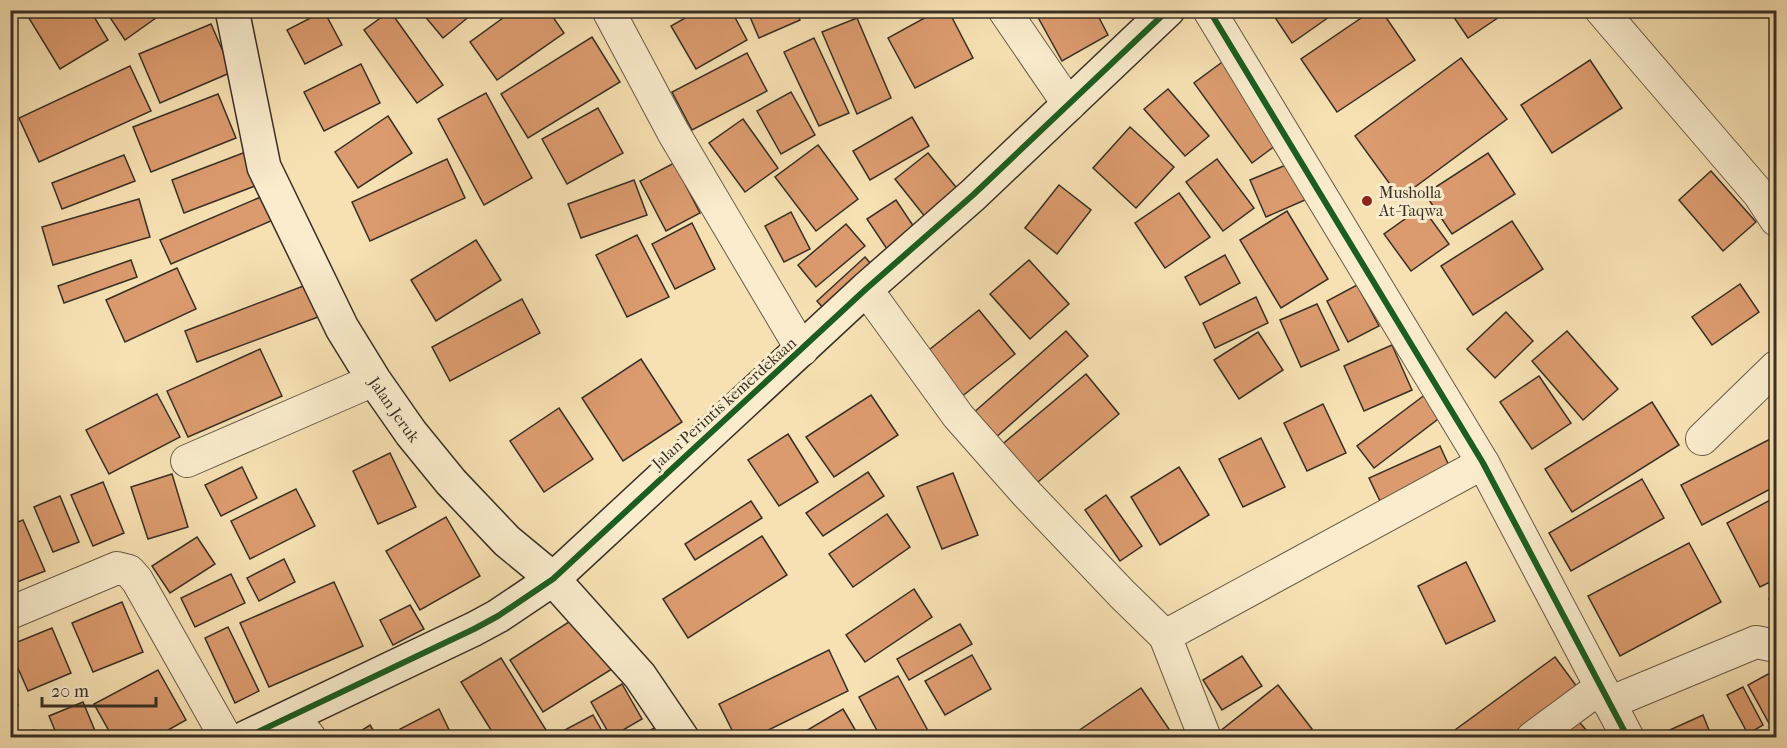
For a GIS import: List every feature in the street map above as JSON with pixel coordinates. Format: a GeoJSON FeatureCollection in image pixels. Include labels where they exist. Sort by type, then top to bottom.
{"type":"FeatureCollection","features":[{"type":"Feature","properties":{"kind":"street","name":"Jalan Jeruk"},"geometry":{"type":"LineString","coordinates":[[232,10],[264,167],[342,328],[374,380],[411,433],[451,482],[507,541],[553,579],[640,676],[682,738]]}},
{"type":"Feature","properties":{"kind":"street"},"geometry":{"type":"LineString","coordinates":[[608,10],[673,132],[802,350]]}},
{"type":"Feature","properties":{"kind":"street"},"geometry":{"type":"LineString","coordinates":[[1004,10],[1069,105]]}},
{"type":"Feature","properties":{"kind":"street","name":"Jalan Perintis kemerdekaan"},"geometry":{"type":"LineString","coordinates":[[244,738],[302,727],[498,616],[553,579],[717,425],[973,195],[1168,10]]}},
{"type":"Feature","properties":{"kind":"street"},"geometry":{"type":"LineString","coordinates":[[1209,10],[1483,463],[1628,738]]}},
{"type":"Feature","properties":{"kind":"street"},"geometry":{"type":"LineString","coordinates":[[1601,10],[1759,195],[1776,220]]}},
{"type":"Feature","properties":{"kind":"street"},"geometry":{"type":"LineString","coordinates":[[866,289],[958,416],[1026,493],[1165,636],[1205,738]]}},
{"type":"Feature","properties":{"kind":"street"},"geometry":{"type":"LineString","coordinates":[[1702,439],[1776,367]]}},
{"type":"Feature","properties":{"kind":"street"},"geometry":{"type":"LineString","coordinates":[[187,461],[374,380]]}},
{"type":"Feature","properties":{"kind":"street"},"geometry":{"type":"LineString","coordinates":[[1165,636],[1483,463]]}},
{"type":"Feature","properties":{"kind":"street"},"geometry":{"type":"LineString","coordinates":[[10,613],[117,568],[129,571],[137,580],[226,738]]}},
{"type":"Feature","properties":{"kind":"street"},"geometry":{"type":"LineString","coordinates":[[1532,738],[1605,695],[1756,642],[1776,646]]}},
{"type":"Feature","properties":{"kind":"building"},"geometry":{"type":"Polygon","coordinates":[[[24,10],[90,10],[108,40],[60,69],[24,10]]]}},
{"type":"Feature","properties":{"kind":"building"},"geometry":{"type":"Polygon","coordinates":[[[105,10],[167,10],[125,40],[105,10]]]}},
{"type":"Feature","properties":{"kind":"building"},"geometry":{"type":"Polygon","coordinates":[[[427,10],[477,10],[443,38],[423,14],[427,10]]]}},
{"type":"Feature","properties":{"kind":"building"},"geometry":{"type":"Polygon","coordinates":[[[514,10],[548,10],[564,33],[497,80],[470,42],[514,10]]]}},
{"type":"Feature","properties":{"kind":"building"},"geometry":{"type":"Polygon","coordinates":[[[699,10],[731,10],[747,40],[696,69],[671,26],[699,10]]]}},
{"type":"Feature","properties":{"kind":"building"},"geometry":{"type":"Polygon","coordinates":[[[747,10],[796,10],[800,20],[759,38],[747,10]]]}},
{"type":"Feature","properties":{"kind":"building"},"geometry":{"type":"Polygon","coordinates":[[[812,10],[829,10],[816,17],[812,10]]]}},
{"type":"Feature","properties":{"kind":"building"},"geometry":{"type":"Polygon","coordinates":[[[939,10],[948,10],[973,58],[915,88],[888,38],[939,10]]]}},
{"type":"Feature","properties":{"kind":"building"},"geometry":{"type":"Polygon","coordinates":[[[1034,10],[1095,10],[1108,35],[1062,61],[1034,10]]]}},
{"type":"Feature","properties":{"kind":"building"},"geometry":{"type":"Polygon","coordinates":[[[1116,10],[1129,10],[1120,16],[1116,10]]]}},
{"type":"Feature","properties":{"kind":"building"},"geometry":{"type":"Polygon","coordinates":[[[1270,10],[1339,10],[1292,43],[1270,10]]]}},
{"type":"Feature","properties":{"kind":"building"},"geometry":{"type":"Polygon","coordinates":[[[1373,10],[1381,10],[1415,60],[1337,112],[1301,59],[1373,10]]]}},
{"type":"Feature","properties":{"kind":"building"},"geometry":{"type":"Polygon","coordinates":[[[1449,10],[1499,10],[1502,15],[1468,38],[1449,10]]]}},
{"type":"Feature","properties":{"kind":"building"},"geometry":{"type":"Polygon","coordinates":[[[324,11],[342,45],[305,64],[287,30],[324,11]]]}},
{"type":"Feature","properties":{"kind":"building"},"geometry":{"type":"Polygon","coordinates":[[[390,11],[443,85],[417,103],[364,30],[390,11]]]}},
{"type":"Feature","properties":{"kind":"building"},"geometry":{"type":"Polygon","coordinates":[[[857,18],[891,98],[857,114],[822,32],[857,18]]]}},
{"type":"Feature","properties":{"kind":"building"},"geometry":{"type":"Polygon","coordinates":[[[211,24],[232,72],[160,103],[139,54],[211,24]]]}},
{"type":"Feature","properties":{"kind":"building"},"geometry":{"type":"Polygon","coordinates":[[[592,37],[620,82],[528,138],[501,94],[592,37]]]}},
{"type":"Feature","properties":{"kind":"building"},"geometry":{"type":"Polygon","coordinates":[[[814,38],[849,113],[819,126],[784,52],[814,38]]]}},
{"type":"Feature","properties":{"kind":"building"},"geometry":{"type":"Polygon","coordinates":[[[747,53],[767,91],[692,130],[672,92],[747,53]]]}},
{"type":"Feature","properties":{"kind":"building"},"geometry":{"type":"Polygon","coordinates":[[[1461,58],[1507,119],[1400,198],[1355,136],[1461,58]]]}},
{"type":"Feature","properties":{"kind":"building"},"geometry":{"type":"Polygon","coordinates":[[[1225,60],[1283,140],[1252,163],[1194,83],[1225,60]]]}},
{"type":"Feature","properties":{"kind":"building"},"geometry":{"type":"Polygon","coordinates":[[[1590,60],[1622,108],[1552,153],[1521,105],[1590,60]]]}},
{"type":"Feature","properties":{"kind":"building"},"geometry":{"type":"Polygon","coordinates":[[[361,64],[380,103],[324,131],[304,92],[361,64]]]}},
{"type":"Feature","properties":{"kind":"building"},"geometry":{"type":"Polygon","coordinates":[[[130,66],[151,111],[39,162],[19,118],[130,66]]]}},
{"type":"Feature","properties":{"kind":"building"},"geometry":{"type":"Polygon","coordinates":[[[1168,89],[1209,136],[1185,156],[1144,109],[1168,89]]]}},
{"type":"Feature","properties":{"kind":"building"},"geometry":{"type":"Polygon","coordinates":[[[791,92],[815,135],[781,154],[757,111],[791,92]]]}},
{"type":"Feature","properties":{"kind":"building"},"geometry":{"type":"Polygon","coordinates":[[[486,93],[532,178],[484,205],[438,119],[486,93]]]}},
{"type":"Feature","properties":{"kind":"building"},"geometry":{"type":"Polygon","coordinates":[[[218,94],[236,138],[151,172],[133,127],[218,94]]]}},
{"type":"Feature","properties":{"kind":"building"},"geometry":{"type":"Polygon","coordinates":[[[598,108],[623,153],[567,184],[542,139],[598,108]]]}},
{"type":"Feature","properties":{"kind":"building"},"geometry":{"type":"Polygon","coordinates":[[[388,116],[412,153],[358,188],[335,152],[388,116]]]}},
{"type":"Feature","properties":{"kind":"building"},"geometry":{"type":"Polygon","coordinates":[[[912,117],[929,146],[870,180],[853,151],[912,117]]]}},
{"type":"Feature","properties":{"kind":"building"},"geometry":{"type":"Polygon","coordinates":[[[743,119],[778,168],[745,192],[709,143],[743,119]]]}},
{"type":"Feature","properties":{"kind":"building"},"geometry":{"type":"Polygon","coordinates":[[[1130,127],[1174,167],[1136,208],[1093,168],[1130,127]]]}},
{"type":"Feature","properties":{"kind":"building"},"geometry":{"type":"Polygon","coordinates":[[[818,145],[858,199],[816,231],[775,177],[818,145]]]}},
{"type":"Feature","properties":{"kind":"building"},"geometry":{"type":"Polygon","coordinates":[[[251,150],[263,183],[184,213],[172,180],[251,150]]]}},
{"type":"Feature","properties":{"kind":"building"},"geometry":{"type":"Polygon","coordinates":[[[928,153],[960,192],[926,218],[895,179],[928,153]]]}},
{"type":"Feature","properties":{"kind":"building"},"geometry":{"type":"Polygon","coordinates":[[[1488,153],[1515,194],[1452,234],[1425,194],[1488,153]]]}},
{"type":"Feature","properties":{"kind":"building"},"geometry":{"type":"Polygon","coordinates":[[[124,155],[135,181],[62,209],[52,183],[124,155]]]}},
{"type":"Feature","properties":{"kind":"building"},"geometry":{"type":"Polygon","coordinates":[[[447,159],[465,198],[370,241],[352,202],[447,159]]]}},
{"type":"Feature","properties":{"kind":"building"},"geometry":{"type":"Polygon","coordinates":[[[1217,159],[1254,208],[1223,231],[1186,182],[1217,159]]]}},
{"type":"Feature","properties":{"kind":"building"},"geometry":{"type":"Polygon","coordinates":[[[1298,160],[1314,196],[1266,217],[1250,180],[1298,160]]]}},
{"type":"Feature","properties":{"kind":"building"},"geometry":{"type":"Polygon","coordinates":[[[674,163],[700,213],[666,231],[640,181],[674,163]]]}},
{"type":"Feature","properties":{"kind":"building"},"geometry":{"type":"Polygon","coordinates":[[[1711,171],[1756,222],[1723,251],[1679,200],[1711,171]]]}},
{"type":"Feature","properties":{"kind":"building"},"geometry":{"type":"Polygon","coordinates":[[[634,180],[647,215],[581,238],[568,204],[634,180]]]}},
{"type":"Feature","properties":{"kind":"building"},"geometry":{"type":"Polygon","coordinates":[[[1059,185],[1091,210],[1057,254],[1025,228],[1059,185]]]}},
{"type":"Feature","properties":{"kind":"building"},"geometry":{"type":"Polygon","coordinates":[[[270,193],[280,217],[171,264],[160,240],[270,193]]]}},
{"type":"Feature","properties":{"kind":"building"},"geometry":{"type":"Polygon","coordinates":[[[1179,193],[1210,237],[1165,268],[1135,223],[1179,193]]]}},
{"type":"Feature","properties":{"kind":"building"},"geometry":{"type":"Polygon","coordinates":[[[139,199],[150,237],[53,265],[42,227],[139,199]]]}},
{"type":"Feature","properties":{"kind":"building"},"geometry":{"type":"Polygon","coordinates":[[[896,200],[918,233],[889,252],[867,219],[896,200]]]}},
{"type":"Feature","properties":{"kind":"building"},"geometry":{"type":"Polygon","coordinates":[[[1422,207],[1449,244],[1411,271],[1384,234],[1422,207]]]}},
{"type":"Feature","properties":{"kind":"building"},"geometry":{"type":"Polygon","coordinates":[[[1287,211],[1328,279],[1281,308],[1240,240],[1287,211]]]}},
{"type":"Feature","properties":{"kind":"building"},"geometry":{"type":"Polygon","coordinates":[[[791,212],[810,249],[784,262],[765,226],[791,212]]]}},
{"type":"Feature","properties":{"kind":"building"},"geometry":{"type":"Polygon","coordinates":[[[1512,221],[1543,269],[1473,315],[1441,266],[1512,221]]]}},
{"type":"Feature","properties":{"kind":"building"},"geometry":{"type":"Polygon","coordinates":[[[692,223],[715,269],[675,289],[652,244],[692,223]]]}},
{"type":"Feature","properties":{"kind":"building"},"geometry":{"type":"Polygon","coordinates":[[[846,224],[865,246],[816,287],[798,265],[846,224]]]}},
{"type":"Feature","properties":{"kind":"building"},"geometry":{"type":"Polygon","coordinates":[[[637,235],[669,297],[627,317],[596,255],[637,235]]]}},
{"type":"Feature","properties":{"kind":"building"},"geometry":{"type":"Polygon","coordinates":[[[476,240],[501,280],[436,321],[411,280],[476,240]]]}},
{"type":"Feature","properties":{"kind":"building"},"geometry":{"type":"Polygon","coordinates":[[[1225,255],[1240,283],[1200,305],[1185,277],[1225,255]]]}},
{"type":"Feature","properties":{"kind":"building"},"geometry":{"type":"Polygon","coordinates":[[[865,257],[879,273],[832,318],[817,301],[865,257]]]}},
{"type":"Feature","properties":{"kind":"building"},"geometry":{"type":"Polygon","coordinates":[[[131,260],[137,277],[64,303],[58,286],[131,260]]]}},
{"type":"Feature","properties":{"kind":"building"},"geometry":{"type":"Polygon","coordinates":[[[1029,260],[1069,304],[1030,339],[990,294],[1029,260]]]}},
{"type":"Feature","properties":{"kind":"building"},"geometry":{"type":"Polygon","coordinates":[[[177,268],[196,309],[125,342],[106,300],[177,268]]]}},
{"type":"Feature","properties":{"kind":"building"},"geometry":{"type":"Polygon","coordinates":[[[1740,284],[1759,312],[1712,345],[1692,317],[1740,284]]]}},
{"type":"Feature","properties":{"kind":"building"},"geometry":{"type":"Polygon","coordinates":[[[306,285],[318,317],[197,362],[185,331],[306,285]]]}},
{"type":"Feature","properties":{"kind":"building"},"geometry":{"type":"Polygon","coordinates":[[[1357,285],[1379,326],[1348,342],[1327,301],[1357,285]]]}},
{"type":"Feature","properties":{"kind":"building"},"geometry":{"type":"Polygon","coordinates":[[[1256,297],[1268,323],[1215,348],[1203,323],[1256,297]]]}},
{"type":"Feature","properties":{"kind":"building"},"geometry":{"type":"Polygon","coordinates":[[[522,299],[540,333],[450,381],[432,347],[522,299]]]}},
{"type":"Feature","properties":{"kind":"building"},"geometry":{"type":"Polygon","coordinates":[[[1317,304],[1339,350],[1301,367],[1280,320],[1317,304]]]}},
{"type":"Feature","properties":{"kind":"building"},"geometry":{"type":"Polygon","coordinates":[[[979,310],[1015,354],[960,398],[925,353],[979,310]]]}},
{"type":"Feature","properties":{"kind":"building"},"geometry":{"type":"Polygon","coordinates":[[[1506,312],[1533,341],[1495,378],[1467,349],[1506,312]]]}},
{"type":"Feature","properties":{"kind":"building"},"geometry":{"type":"Polygon","coordinates":[[[1066,331],[1088,356],[994,439],[972,414],[1066,331]]]}},
{"type":"Feature","properties":{"kind":"building"},"geometry":{"type":"Polygon","coordinates":[[[1567,331],[1618,389],[1583,420],[1532,361],[1567,331]]]}},
{"type":"Feature","properties":{"kind":"building"},"geometry":{"type":"Polygon","coordinates":[[[1258,332],[1283,370],[1239,399],[1214,360],[1258,332]]]}},
{"type":"Feature","properties":{"kind":"building"},"geometry":{"type":"Polygon","coordinates":[[[1392,345],[1412,390],[1364,411],[1344,366],[1392,345]]]}},
{"type":"Feature","properties":{"kind":"building"},"geometry":{"type":"Polygon","coordinates":[[[260,349],[282,396],[188,437],[167,391],[260,349]]]}},
{"type":"Feature","properties":{"kind":"building"},"geometry":{"type":"Polygon","coordinates":[[[641,359],[682,422],[623,461],[582,398],[641,359]]]}},
{"type":"Feature","properties":{"kind":"building"},"geometry":{"type":"Polygon","coordinates":[[[1086,374],[1119,414],[1032,487],[999,447],[1086,374]]]}},
{"type":"Feature","properties":{"kind":"building"},"geometry":{"type":"Polygon","coordinates":[[[1539,376],[1571,423],[1532,449],[1500,402],[1539,376]]]}},
{"type":"Feature","properties":{"kind":"building"},"geometry":{"type":"Polygon","coordinates":[[[1776,389],[1776,405],[1769,395],[1776,389]]]}},
{"type":"Feature","properties":{"kind":"building"},"geometry":{"type":"Polygon","coordinates":[[[157,394],[180,437],[109,474],[86,430],[157,394]]]}},
{"type":"Feature","properties":{"kind":"building"},"geometry":{"type":"Polygon","coordinates":[[[1426,394],[1442,416],[1374,468],[1357,446],[1426,394]]]}},
{"type":"Feature","properties":{"kind":"building"},"geometry":{"type":"Polygon","coordinates":[[[871,395],[898,435],[834,477],[806,437],[871,395]]]}},
{"type":"Feature","properties":{"kind":"building"},"geometry":{"type":"Polygon","coordinates":[[[1652,402],[1679,445],[1572,512],[1545,469],[1652,402]]]}},
{"type":"Feature","properties":{"kind":"building"},"geometry":{"type":"Polygon","coordinates":[[[1323,404],[1346,453],[1307,471],[1284,423],[1323,404]]]}},
{"type":"Feature","properties":{"kind":"building"},"geometry":{"type":"Polygon","coordinates":[[[559,408],[593,459],[544,492],[510,441],[559,408]]]}},
{"type":"Feature","properties":{"kind":"building"},"geometry":{"type":"Polygon","coordinates":[[[788,434],[818,482],[779,506],[748,460],[788,434]]]}},
{"type":"Feature","properties":{"kind":"building"},"geometry":{"type":"Polygon","coordinates":[[[1776,436],[1776,486],[1702,525],[1681,485],[1776,436]]]}},
{"type":"Feature","properties":{"kind":"building"},"geometry":{"type":"Polygon","coordinates":[[[1261,438],[1285,487],[1243,507],[1219,459],[1261,438]]]}},
{"type":"Feature","properties":{"kind":"building"},"geometry":{"type":"Polygon","coordinates":[[[1440,446],[1451,470],[1380,501],[1369,478],[1440,446]]]}},
{"type":"Feature","properties":{"kind":"building"},"geometry":{"type":"Polygon","coordinates":[[[390,453],[416,507],[378,524],[353,471],[390,453]]]}},
{"type":"Feature","properties":{"kind":"building"},"geometry":{"type":"Polygon","coordinates":[[[242,467],[257,498],[221,516],[205,485],[242,467]]]}},
{"type":"Feature","properties":{"kind":"building"},"geometry":{"type":"Polygon","coordinates":[[[1179,467],[1209,515],[1160,545],[1131,497],[1179,467]]]}},
{"type":"Feature","properties":{"kind":"building"},"geometry":{"type":"Polygon","coordinates":[[[868,472],[884,496],[823,536],[806,513],[868,472]]]}},
{"type":"Feature","properties":{"kind":"building"},"geometry":{"type":"Polygon","coordinates":[[[953,473],[978,535],[942,549],[917,487],[953,473]]]}},
{"type":"Feature","properties":{"kind":"building"},"geometry":{"type":"Polygon","coordinates":[[[172,474],[188,527],[148,539],[131,487],[172,474]]]}},
{"type":"Feature","properties":{"kind":"building"},"geometry":{"type":"Polygon","coordinates":[[[1642,479],[1664,518],[1571,571],[1549,533],[1642,479]]]}},
{"type":"Feature","properties":{"kind":"building"},"geometry":{"type":"Polygon","coordinates":[[[103,482],[124,533],[93,546],[71,495],[103,482]]]}},
{"type":"Feature","properties":{"kind":"building"},"geometry":{"type":"Polygon","coordinates":[[[296,489],[315,526],[250,559],[231,521],[296,489]]]}},
{"type":"Feature","properties":{"kind":"building"},"geometry":{"type":"Polygon","coordinates":[[[1106,495],[1142,546],[1120,561],[1085,510],[1106,495]]]}},
{"type":"Feature","properties":{"kind":"building"},"geometry":{"type":"Polygon","coordinates":[[[60,496],[79,542],[53,552],[34,507],[60,496]]]}},
{"type":"Feature","properties":{"kind":"building"},"geometry":{"type":"Polygon","coordinates":[[[1776,497],[1776,579],[1760,587],[1727,523],[1776,497]]]}},
{"type":"Feature","properties":{"kind":"building"},"geometry":{"type":"Polygon","coordinates":[[[751,501],[762,518],[695,560],[685,544],[751,501]]]}},
{"type":"Feature","properties":{"kind":"building"},"geometry":{"type":"Polygon","coordinates":[[[887,514],[910,547],[853,587],[829,554],[887,514]]]}},
{"type":"Feature","properties":{"kind":"building"},"geometry":{"type":"Polygon","coordinates":[[[446,517],[480,576],[420,610],[386,551],[446,517]]]}},
{"type":"Feature","properties":{"kind":"building"},"geometry":{"type":"Polygon","coordinates":[[[23,520],[45,571],[17,582],[10,565],[10,525],[23,520]]]}},
{"type":"Feature","properties":{"kind":"building"},"geometry":{"type":"Polygon","coordinates":[[[762,536],[787,575],[688,638],[663,599],[762,536]]]}},
{"type":"Feature","properties":{"kind":"building"},"geometry":{"type":"Polygon","coordinates":[[[197,537],[215,564],[170,593],[152,566],[197,537]]]}},
{"type":"Feature","properties":{"kind":"building"},"geometry":{"type":"Polygon","coordinates":[[[1689,543],[1721,602],[1620,656],[1588,596],[1689,543]]]}},
{"type":"Feature","properties":{"kind":"building"},"geometry":{"type":"Polygon","coordinates":[[[284,559],[295,582],[259,601],[247,578],[284,559]]]}},
{"type":"Feature","properties":{"kind":"building"},"geometry":{"type":"Polygon","coordinates":[[[1466,562],[1495,621],[1446,644],[1418,586],[1466,562]]]}},
{"type":"Feature","properties":{"kind":"building"},"geometry":{"type":"Polygon","coordinates":[[[231,574],[245,603],[195,627],[181,598],[231,574]]]}},
{"type":"Feature","properties":{"kind":"building"},"geometry":{"type":"Polygon","coordinates":[[[334,582],[363,646],[269,687],[240,623],[334,582]]]}},
{"type":"Feature","properties":{"kind":"building"},"geometry":{"type":"Polygon","coordinates":[[[914,589],[932,617],[865,662],[846,635],[914,589]]]}},
{"type":"Feature","properties":{"kind":"building"},"geometry":{"type":"Polygon","coordinates":[[[1776,596],[1776,615],[1769,599],[1776,596]]]}},
{"type":"Feature","properties":{"kind":"building"},"geometry":{"type":"Polygon","coordinates":[[[122,602],[143,652],[93,672],[72,623],[122,602]]]}},
{"type":"Feature","properties":{"kind":"building"},"geometry":{"type":"Polygon","coordinates":[[[410,605],[424,629],[393,645],[380,620],[410,605]]]}},
{"type":"Feature","properties":{"kind":"building"},"geometry":{"type":"Polygon","coordinates":[[[578,616],[612,669],[543,712],[510,660],[578,616]]]}},
{"type":"Feature","properties":{"kind":"building"},"geometry":{"type":"Polygon","coordinates":[[[960,624],[972,644],[909,680],[897,659],[960,624]]]}},
{"type":"Feature","properties":{"kind":"building"},"geometry":{"type":"Polygon","coordinates":[[[228,627],[259,691],[235,703],[205,638],[228,627]]]}},
{"type":"Feature","properties":{"kind":"building"},"geometry":{"type":"Polygon","coordinates":[[[52,628],[71,673],[28,691],[10,650],[10,645],[52,628]]]}},
{"type":"Feature","properties":{"kind":"building"},"geometry":{"type":"Polygon","coordinates":[[[829,650],[848,691],[752,738],[736,738],[719,704],[829,650]]]}},
{"type":"Feature","properties":{"kind":"building"},"geometry":{"type":"Polygon","coordinates":[[[972,655],[991,689],[945,715],[925,681],[972,655]]]}},
{"type":"Feature","properties":{"kind":"building"},"geometry":{"type":"Polygon","coordinates":[[[1242,656],[1262,686],[1222,710],[1203,680],[1242,656]]]}},
{"type":"Feature","properties":{"kind":"building"},"geometry":{"type":"Polygon","coordinates":[[[1555,657],[1583,695],[1524,738],[1444,738],[1555,657]]]}},
{"type":"Feature","properties":{"kind":"building"},"geometry":{"type":"Polygon","coordinates":[[[501,658],[551,738],[496,738],[461,682],[501,658]]]}},
{"type":"Feature","properties":{"kind":"building"},"geometry":{"type":"Polygon","coordinates":[[[158,670],[186,720],[154,738],[113,738],[94,704],[158,670]]]}},
{"type":"Feature","properties":{"kind":"building"},"geometry":{"type":"Polygon","coordinates":[[[1770,673],[1776,683],[1776,736],[1748,685],[1770,673]]]}},
{"type":"Feature","properties":{"kind":"building"},"geometry":{"type":"Polygon","coordinates":[[[898,676],[932,738],[881,738],[859,697],[898,676]]]}},
{"type":"Feature","properties":{"kind":"building"},"geometry":{"type":"Polygon","coordinates":[[[622,684],[642,719],[611,737],[591,702],[622,684]]]}},
{"type":"Feature","properties":{"kind":"building"},"geometry":{"type":"Polygon","coordinates":[[[1278,685],[1312,729],[1301,738],[1215,738],[1214,736],[1278,685]]]}},
{"type":"Feature","properties":{"kind":"building"},"geometry":{"type":"Polygon","coordinates":[[[10,687],[18,705],[10,707],[10,687]]]}},
{"type":"Feature","properties":{"kind":"building"},"geometry":{"type":"Polygon","coordinates":[[[1743,687],[1763,725],[1748,734],[1727,695],[1743,687]]]}},
{"type":"Feature","properties":{"kind":"building"},"geometry":{"type":"Polygon","coordinates":[[[1141,688],[1171,732],[1163,738],[1068,738],[1141,688]]]}},
{"type":"Feature","properties":{"kind":"building"},"geometry":{"type":"Polygon","coordinates":[[[83,702],[98,738],[58,738],[49,716],[83,702]]]}},
{"type":"Feature","properties":{"kind":"building"},"geometry":{"type":"Polygon","coordinates":[[[439,709],[453,738],[404,738],[400,729],[439,709]]]}},
{"type":"Feature","properties":{"kind":"building"},"geometry":{"type":"Polygon","coordinates":[[[843,709],[860,738],[794,738],[843,709]]]}},
{"type":"Feature","properties":{"kind":"building"},"geometry":{"type":"Polygon","coordinates":[[[593,715],[606,738],[564,738],[561,732],[593,715]]]}},
{"type":"Feature","properties":{"kind":"building"},"geometry":{"type":"Polygon","coordinates":[[[1703,715],[1712,738],[1652,738],[1703,715]]]}},
{"type":"Feature","properties":{"kind":"building"},"geometry":{"type":"Polygon","coordinates":[[[1575,717],[1593,738],[1553,738],[1575,717]]]}},
{"type":"Feature","properties":{"kind":"building"},"geometry":{"type":"Polygon","coordinates":[[[661,724],[668,738],[637,738],[661,724]]]}},
{"type":"Feature","properties":{"kind":"building"},"geometry":{"type":"Polygon","coordinates":[[[370,725],[378,738],[350,738],[370,725]]]}},
{"type":"Feature","properties":{"kind":"building"},"geometry":{"type":"Polygon","coordinates":[[[34,730],[38,738],[17,738],[34,730]]]}},
{"type":"Feature","properties":{"kind":"cycle path"},"geometry":{"type":"LineString","coordinates":[[245,738],[474,629],[498,616],[553,579],[866,289],[973,195],[1168,10]]}},
{"type":"Feature","properties":{"kind":"cycle path"},"geometry":{"type":"LineString","coordinates":[[1209,10],[1483,463],[1628,738]]}},
{"type":"Feature","properties":{"kind":"place","name":"Musholla At-Taqwa"},"geometry":{"type":"Point","coordinates":[1367,201]}}]}
